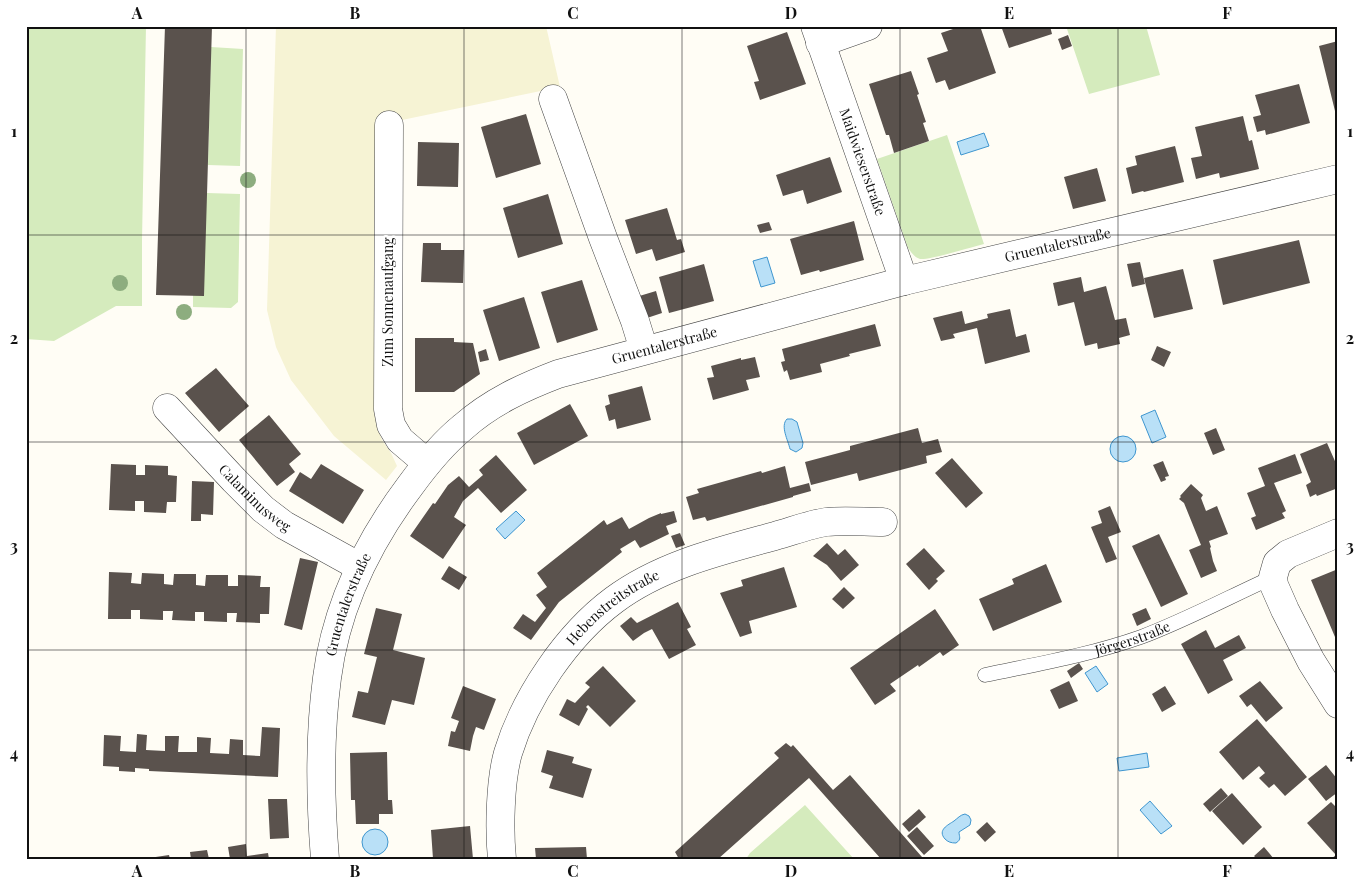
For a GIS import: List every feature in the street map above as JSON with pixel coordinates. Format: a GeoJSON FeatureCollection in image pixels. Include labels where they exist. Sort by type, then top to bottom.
{"type":"FeatureCollection","features":[{"type":"Feature","properties":{"kind":"street","name":"Maidwieserstraße"},"geometry":{"type":"LineString","coordinates":[[868,26],[817,35],[904,282]]}},
{"type":"Feature","properties":{"kind":"street"},"geometry":{"type":"LineString","coordinates":[[553,99],[644,350]]}},
{"type":"Feature","properties":{"kind":"street","name":"Zum Sonnenaufgang"},"geometry":{"type":"LineString","coordinates":[[389,126],[388,409],[391,425],[400,440],[427,463]]}},
{"type":"Feature","properties":{"kind":"street","name":"Gruentalerstraße"},"geometry":{"type":"LineString","coordinates":[[325,859],[321,789],[322,715],[327,676],[341,615],[360,567],[394,506],[442,446],[490,406],[522,388],[558,374],[644,350],[904,282],[1338,179]]}},
{"type":"Feature","properties":{"kind":"street","name":"Calaminusweg"},"geometry":{"type":"LineString","coordinates":[[167,408],[263,509],[284,525],[360,567]]}},
{"type":"Feature","properties":{"kind":"street","name":"Hebenstreitstraße"},"geometry":{"type":"LineString","coordinates":[[502,859],[501,818],[503,788],[505,768],[514,737],[524,712],[553,665],[572,640],[593,618],[614,600],[644,581],[676,566],[714,553],[826,522],[883,522]]}},
{"type":"Feature","properties":{"kind":"street"},"geometry":{"type":"LineString","coordinates":[[1338,533],[1288,554],[1277,563],[1273,576],[1274,585],[1285,610],[1311,661],[1338,704]]}},
{"type":"Feature","properties":{"kind":"lane","name":"Jörgerstraße"},"geometry":{"type":"LineString","coordinates":[[985,675],[1074,656],[1141,636],[1173,624],[1273,576]]}},
{"type":"Feature","properties":{"kind":"shaded area"},"geometry":{"type":"Polygon","coordinates":[[[276,26],[546,26],[560,87],[378,125],[378,429],[397,466],[386,480],[334,436],[291,380],[276,347],[267,310],[276,26]]]}},
{"type":"Feature","properties":{"kind":"green space"},"geometry":{"type":"Polygon","coordinates":[[[26,26],[146,26],[142,306],[116,306],[54,341],[26,339],[26,26]]]}},
{"type":"Feature","properties":{"kind":"green space"},"geometry":{"type":"Polygon","coordinates":[[[1066,26],[1146,26],[1160,75],[1089,94],[1066,26]]]}},
{"type":"Feature","properties":{"kind":"green space"},"geometry":{"type":"Polygon","coordinates":[[[211,47],[243,49],[240,166],[208,165],[211,47]]]}},
{"type":"Feature","properties":{"kind":"green space"},"geometry":{"type":"Polygon","coordinates":[[[947,135],[984,244],[920,259],[908,248],[877,159],[947,135]]]}},
{"type":"Feature","properties":{"kind":"green space"},"geometry":{"type":"Polygon","coordinates":[[[207,193],[240,194],[238,302],[231,308],[193,307],[207,193]]]}},
{"type":"Feature","properties":{"kind":"green space"},"geometry":{"type":"Polygon","coordinates":[[[805,805],[854,859],[746,859],[750,853],[805,805]]]}},
{"type":"Feature","properties":{"kind":"water"},"geometry":{"type":"Polygon","coordinates":[[[984,133],[989,146],[961,155],[957,142],[984,133]]]}},
{"type":"Feature","properties":{"kind":"water"},"geometry":{"type":"Polygon","coordinates":[[[767,257],[775,283],[761,287],[753,261],[767,257]]]}},
{"type":"Feature","properties":{"kind":"water"},"geometry":{"type":"Polygon","coordinates":[[[1155,410],[1166,437],[1152,443],[1141,416],[1155,410]]]}},
{"type":"Feature","properties":{"kind":"water"},"geometry":{"type":"Polygon","coordinates":[[[787,419],[797,422],[803,443],[802,448],[796,452],[790,449],[785,433],[784,425],[787,419]]]}},
{"type":"Feature","properties":{"kind":"water"},"geometry":{"type":"Polygon","coordinates":[[[1123,436],[1132,440],[1136,449],[1132,458],[1123,462],[1114,458],[1110,449],[1114,440],[1123,436]]]}},
{"type":"Feature","properties":{"kind":"water"},"geometry":{"type":"Polygon","coordinates":[[[516,511],[525,520],[505,539],[496,529],[516,511]]]}},
{"type":"Feature","properties":{"kind":"water"},"geometry":{"type":"Polygon","coordinates":[[[1096,666],[1108,684],[1097,692],[1085,673],[1096,666]]]}},
{"type":"Feature","properties":{"kind":"water"},"geometry":{"type":"Polygon","coordinates":[[[1147,753],[1149,767],[1119,771],[1117,758],[1147,753]]]}},
{"type":"Feature","properties":{"kind":"water"},"geometry":{"type":"Polygon","coordinates":[[[1150,801],[1172,826],[1161,834],[1140,810],[1150,801]]]}},
{"type":"Feature","properties":{"kind":"water"},"geometry":{"type":"Polygon","coordinates":[[[965,814],[971,820],[970,825],[959,832],[960,839],[958,842],[951,843],[947,841],[942,833],[944,828],[965,814]]]}},
{"type":"Feature","properties":{"kind":"water"},"geometry":{"type":"Polygon","coordinates":[[[375,829],[384,833],[388,842],[384,851],[375,855],[366,851],[362,842],[366,833],[375,829]]]}},
{"type":"Feature","properties":{"kind":"building"},"geometry":{"type":"Polygon","coordinates":[[[165,26],[212,26],[204,296],[156,295],[165,26]]]}},
{"type":"Feature","properties":{"kind":"building"},"geometry":{"type":"Polygon","coordinates":[[[962,26],[980,26],[996,73],[949,90],[945,80],[936,83],[927,58],[948,51],[941,33],[962,26]]]}},
{"type":"Feature","properties":{"kind":"building"},"geometry":{"type":"Polygon","coordinates":[[[1001,26],[1050,26],[1052,34],[1009,48],[1001,26]]]}},
{"type":"Feature","properties":{"kind":"building"},"geometry":{"type":"Polygon","coordinates":[[[787,32],[806,84],[760,100],[754,82],[759,81],[747,46],[787,32]]]}},
{"type":"Feature","properties":{"kind":"building"},"geometry":{"type":"Polygon","coordinates":[[[1068,35],[1072,46],[1062,50],[1058,39],[1068,35]]]}},
{"type":"Feature","properties":{"kind":"building"},"geometry":{"type":"Polygon","coordinates":[[[1338,41],[1338,111],[1335,111],[1319,46],[1338,41]]]}},
{"type":"Feature","properties":{"kind":"building"},"geometry":{"type":"Polygon","coordinates":[[[911,71],[919,94],[917,95],[926,122],[923,123],[929,141],[894,153],[869,84],[911,71]]]}},
{"type":"Feature","properties":{"kind":"building"},"geometry":{"type":"Polygon","coordinates":[[[1299,84],[1310,123],[1266,135],[1265,130],[1257,132],[1253,117],[1261,115],[1255,95],[1299,84]]]}},
{"type":"Feature","properties":{"kind":"building"},"geometry":{"type":"Polygon","coordinates":[[[526,114],[541,164],[496,178],[481,127],[526,114]]]}},
{"type":"Feature","properties":{"kind":"building"},"geometry":{"type":"Polygon","coordinates":[[[1243,116],[1249,141],[1252,140],[1259,169],[1220,178],[1219,173],[1196,179],[1191,158],[1202,156],[1195,127],[1243,116]]]}},
{"type":"Feature","properties":{"kind":"building"},"geometry":{"type":"Polygon","coordinates":[[[418,142],[459,143],[458,187],[417,186],[418,142]]]}},
{"type":"Feature","properties":{"kind":"building"},"geometry":{"type":"Polygon","coordinates":[[[1175,146],[1184,182],[1132,194],[1126,168],[1137,165],[1135,156],[1175,146]]]}},
{"type":"Feature","properties":{"kind":"building"},"geometry":{"type":"Polygon","coordinates":[[[830,157],[842,192],[807,204],[803,190],[783,196],[776,175],[830,157]]]}},
{"type":"Feature","properties":{"kind":"building"},"geometry":{"type":"Polygon","coordinates":[[[1097,168],[1106,201],[1073,209],[1064,177],[1097,168]]]}},
{"type":"Feature","properties":{"kind":"building"},"geometry":{"type":"Polygon","coordinates":[[[548,194],[563,244],[518,258],[503,208],[548,194]]]}},
{"type":"Feature","properties":{"kind":"building"},"geometry":{"type":"Polygon","coordinates":[[[667,208],[677,240],[681,239],[685,252],[656,261],[652,249],[636,254],[625,220],[667,208]]]}},
{"type":"Feature","properties":{"kind":"building"},"geometry":{"type":"Polygon","coordinates":[[[854,221],[864,260],[801,275],[790,239],[854,221]]]}},
{"type":"Feature","properties":{"kind":"building"},"geometry":{"type":"Polygon","coordinates":[[[769,222],[772,230],[760,233],[757,225],[769,222]]]}},
{"type":"Feature","properties":{"kind":"building"},"geometry":{"type":"Polygon","coordinates":[[[1299,240],[1310,283],[1223,305],[1213,260],[1299,240]]]}},
{"type":"Feature","properties":{"kind":"building"},"geometry":{"type":"Polygon","coordinates":[[[423,243],[441,243],[441,250],[464,250],[463,283],[421,282],[423,243]]]}},
{"type":"Feature","properties":{"kind":"building"},"geometry":{"type":"Polygon","coordinates":[[[1140,262],[1145,284],[1132,287],[1127,264],[1140,262]]]}},
{"type":"Feature","properties":{"kind":"building"},"geometry":{"type":"Polygon","coordinates":[[[704,264],[714,301],[669,313],[659,277],[704,264]]]}},
{"type":"Feature","properties":{"kind":"building"},"geometry":{"type":"Polygon","coordinates":[[[1183,269],[1193,309],[1154,318],[1144,278],[1183,269]]]}},
{"type":"Feature","properties":{"kind":"building"},"geometry":{"type":"Polygon","coordinates":[[[1081,277],[1084,292],[1106,286],[1115,320],[1126,318],[1130,335],[1119,338],[1120,344],[1098,349],[1097,343],[1085,346],[1074,302],[1058,306],[1053,283],[1081,277]]]}},
{"type":"Feature","properties":{"kind":"building"},"geometry":{"type":"Polygon","coordinates":[[[582,280],[598,330],[557,343],[541,292],[582,280]]]}},
{"type":"Feature","properties":{"kind":"building"},"geometry":{"type":"Polygon","coordinates":[[[656,291],[662,313],[644,319],[636,297],[656,291]]]}},
{"type":"Feature","properties":{"kind":"building"},"geometry":{"type":"Polygon","coordinates":[[[524,297],[540,348],[499,361],[483,310],[524,297]]]}},
{"type":"Feature","properties":{"kind":"building"},"geometry":{"type":"Polygon","coordinates":[[[1010,309],[1016,337],[1026,334],[1030,352],[985,364],[977,328],[953,334],[955,338],[941,341],[933,318],[962,311],[965,324],[988,318],[987,314],[1010,309]]]}},
{"type":"Feature","properties":{"kind":"building"},"geometry":{"type":"Polygon","coordinates":[[[875,324],[881,346],[820,364],[822,372],[790,380],[787,370],[784,372],[781,362],[785,361],[782,349],[875,324]]]}},
{"type":"Feature","properties":{"kind":"building"},"geometry":{"type":"Polygon","coordinates":[[[415,338],[454,338],[454,342],[473,343],[480,374],[454,392],[415,392],[415,338]]]}},
{"type":"Feature","properties":{"kind":"building"},"geometry":{"type":"Polygon","coordinates":[[[1157,346],[1171,352],[1164,367],[1151,360],[1157,346]]]}},
{"type":"Feature","properties":{"kind":"building"},"geometry":{"type":"Polygon","coordinates":[[[486,349],[489,360],[480,362],[478,352],[486,349]]]}},
{"type":"Feature","properties":{"kind":"building"},"geometry":{"type":"Polygon","coordinates":[[[755,357],[760,377],[746,380],[749,390],[713,400],[707,378],[714,377],[711,366],[741,358],[741,360],[755,357]]]}},
{"type":"Feature","properties":{"kind":"building"},"geometry":{"type":"Polygon","coordinates":[[[216,368],[249,406],[219,432],[185,393],[216,368]]]}},
{"type":"Feature","properties":{"kind":"building"},"geometry":{"type":"Polygon","coordinates":[[[642,386],[651,420],[617,429],[615,419],[609,421],[605,406],[610,404],[608,395],[642,386]]]}},
{"type":"Feature","properties":{"kind":"building"},"geometry":{"type":"Polygon","coordinates":[[[570,404],[588,436],[534,465],[517,433],[570,404]]]}},
{"type":"Feature","properties":{"kind":"building"},"geometry":{"type":"Polygon","coordinates":[[[269,415],[301,454],[289,464],[295,472],[277,486],[239,440],[269,415]]]}},
{"type":"Feature","properties":{"kind":"building"},"geometry":{"type":"Polygon","coordinates":[[[918,428],[922,443],[938,439],[942,452],[926,456],[927,463],[859,481],[857,473],[811,485],[805,462],[850,450],[850,446],[918,428]]]}},
{"type":"Feature","properties":{"kind":"building"},"geometry":{"type":"Polygon","coordinates":[[[1216,428],[1225,450],[1213,455],[1204,433],[1216,428]]]}},
{"type":"Feature","properties":{"kind":"building"},"geometry":{"type":"Polygon","coordinates":[[[1327,443],[1338,468],[1338,488],[1310,497],[1306,485],[1311,482],[1300,454],[1327,443]]]}},
{"type":"Feature","properties":{"kind":"building"},"geometry":{"type":"Polygon","coordinates":[[[1295,454],[1302,473],[1274,483],[1286,511],[1282,513],[1285,518],[1256,530],[1251,518],[1256,516],[1247,493],[1265,486],[1258,468],[1295,454]]]}},
{"type":"Feature","properties":{"kind":"building"},"geometry":{"type":"Polygon","coordinates":[[[496,455],[527,490],[501,513],[478,488],[463,501],[454,517],[466,525],[443,559],[410,536],[448,485],[459,476],[469,487],[483,475],[479,470],[496,455]]]}},
{"type":"Feature","properties":{"kind":"building"},"geometry":{"type":"Polygon","coordinates":[[[952,458],[983,493],[966,508],[935,473],[952,458]]]}},
{"type":"Feature","properties":{"kind":"building"},"geometry":{"type":"Polygon","coordinates":[[[1163,461],[1169,476],[1165,477],[1166,480],[1161,482],[1153,465],[1163,461]]]}},
{"type":"Feature","properties":{"kind":"building"},"geometry":{"type":"Polygon","coordinates":[[[111,464],[136,465],[136,475],[145,475],[145,465],[168,466],[168,475],[177,476],[176,502],[167,502],[166,513],[144,512],[144,501],[135,501],[135,511],[109,510],[111,464]]]}},
{"type":"Feature","properties":{"kind":"building"},"geometry":{"type":"Polygon","coordinates":[[[321,464],[364,490],[343,524],[289,491],[300,472],[311,479],[321,464]]]}},
{"type":"Feature","properties":{"kind":"building"},"geometry":{"type":"Polygon","coordinates":[[[785,466],[790,488],[809,483],[811,491],[707,521],[705,517],[693,520],[686,497],[699,493],[697,489],[785,466]]]}},
{"type":"Feature","properties":{"kind":"building"},"geometry":{"type":"Polygon","coordinates":[[[192,481],[214,482],[213,515],[201,514],[201,521],[191,521],[192,481]]]}},
{"type":"Feature","properties":{"kind":"building"},"geometry":{"type":"Polygon","coordinates":[[[1191,484],[1203,495],[1201,498],[1206,511],[1217,506],[1228,534],[1209,541],[1217,571],[1201,578],[1189,550],[1201,545],[1184,503],[1179,499],[1191,484]]]}},
{"type":"Feature","properties":{"kind":"building"},"geometry":{"type":"Polygon","coordinates":[[[1110,506],[1121,532],[1108,537],[1117,559],[1106,563],[1091,527],[1102,523],[1098,511],[1110,506]]]}},
{"type":"Feature","properties":{"kind":"building"},"geometry":{"type":"Polygon","coordinates":[[[674,511],[677,522],[666,526],[669,534],[640,548],[635,540],[620,549],[622,552],[559,602],[531,640],[513,628],[523,614],[535,622],[546,608],[536,595],[547,587],[537,573],[604,520],[607,525],[622,517],[629,529],[661,513],[674,511]]]}},
{"type":"Feature","properties":{"kind":"building"},"geometry":{"type":"Polygon","coordinates":[[[680,533],[685,545],[676,548],[671,536],[680,533]]]}},
{"type":"Feature","properties":{"kind":"building"},"geometry":{"type":"Polygon","coordinates":[[[1159,534],[1188,594],[1161,607],[1132,546],[1159,534]]]}},
{"type":"Feature","properties":{"kind":"building"},"geometry":{"type":"Polygon","coordinates":[[[827,543],[838,555],[845,549],[859,565],[841,581],[827,565],[813,556],[827,543]]]}},
{"type":"Feature","properties":{"kind":"building"},"geometry":{"type":"Polygon","coordinates":[[[924,548],[945,571],[936,579],[938,581],[929,590],[906,564],[924,548]]]}},
{"type":"Feature","properties":{"kind":"building"},"geometry":{"type":"Polygon","coordinates":[[[300,558],[318,562],[302,630],[284,625],[300,558]]]}},
{"type":"Feature","properties":{"kind":"building"},"geometry":{"type":"Polygon","coordinates":[[[1046,564],[1062,602],[993,631],[979,599],[1014,584],[1012,579],[1046,564]]]}},
{"type":"Feature","properties":{"kind":"building"},"geometry":{"type":"Polygon","coordinates":[[[449,566],[467,577],[459,590],[441,579],[449,566]]]}},
{"type":"Feature","properties":{"kind":"building"},"geometry":{"type":"Polygon","coordinates":[[[784,567],[797,607],[749,621],[752,633],[740,637],[720,593],[743,586],[741,580],[784,567]]]}},
{"type":"Feature","properties":{"kind":"building"},"geometry":{"type":"Polygon","coordinates":[[[1338,569],[1338,636],[1335,637],[1311,580],[1338,569]]]}},
{"type":"Feature","properties":{"kind":"building"},"geometry":{"type":"Polygon","coordinates":[[[109,572],[132,573],[131,583],[141,584],[142,573],[164,574],[164,584],[173,585],[174,574],[196,574],[196,585],[205,586],[206,575],[228,575],[228,586],[238,586],[238,575],[261,576],[260,587],[270,587],[269,614],[260,614],[260,623],[236,622],[237,613],[227,613],[227,622],[204,621],[204,612],[195,612],[195,621],[172,620],[173,611],[163,611],[163,620],[140,619],[140,610],[131,610],[131,619],[108,619],[109,572]]]}},
{"type":"Feature","properties":{"kind":"building"},"geometry":{"type":"Polygon","coordinates":[[[844,587],[855,598],[843,609],[832,599],[844,587]]]}},
{"type":"Feature","properties":{"kind":"building"},"geometry":{"type":"Polygon","coordinates":[[[678,602],[691,627],[687,629],[696,645],[669,659],[652,629],[633,641],[620,626],[631,617],[637,623],[678,602]]]}},
{"type":"Feature","properties":{"kind":"building"},"geometry":{"type":"Polygon","coordinates":[[[376,608],[402,614],[393,650],[425,658],[414,705],[392,700],[385,725],[352,717],[358,691],[368,693],[377,657],[364,654],[376,608]]]}},
{"type":"Feature","properties":{"kind":"building"},"geometry":{"type":"Polygon","coordinates":[[[1146,608],[1151,619],[1137,626],[1132,614],[1146,608]]]}},
{"type":"Feature","properties":{"kind":"building"},"geometry":{"type":"Polygon","coordinates":[[[935,609],[959,645],[943,656],[940,652],[890,684],[896,691],[875,705],[850,668],[935,609]]]}},
{"type":"Feature","properties":{"kind":"building"},"geometry":{"type":"Polygon","coordinates":[[[1206,630],[1215,648],[1239,635],[1246,648],[1223,660],[1233,680],[1208,694],[1181,644],[1206,630]]]}},
{"type":"Feature","properties":{"kind":"building"},"geometry":{"type":"Polygon","coordinates":[[[1079,663],[1083,669],[1071,678],[1067,671],[1079,663]]]}},
{"type":"Feature","properties":{"kind":"building"},"geometry":{"type":"Polygon","coordinates":[[[603,666],[636,701],[610,727],[588,705],[586,707],[588,709],[579,726],[559,715],[567,699],[575,703],[590,687],[585,683],[603,666]]]}},
{"type":"Feature","properties":{"kind":"building"},"geometry":{"type":"Polygon","coordinates":[[[1069,681],[1078,701],[1059,709],[1050,690],[1069,681]]]}},
{"type":"Feature","properties":{"kind":"building"},"geometry":{"type":"Polygon","coordinates":[[[1260,681],[1283,708],[1266,722],[1251,704],[1247,707],[1239,696],[1260,681]]]}},
{"type":"Feature","properties":{"kind":"building"},"geometry":{"type":"Polygon","coordinates":[[[463,686],[496,699],[484,730],[476,727],[470,751],[448,746],[451,731],[455,732],[459,721],[451,718],[463,686]]]}},
{"type":"Feature","properties":{"kind":"building"},"geometry":{"type":"Polygon","coordinates":[[[1165,686],[1176,704],[1162,712],[1152,694],[1165,686]]]}},
{"type":"Feature","properties":{"kind":"building"},"geometry":{"type":"Polygon","coordinates":[[[1257,719],[1307,777],[1285,796],[1274,784],[1269,788],[1259,778],[1265,773],[1259,766],[1243,780],[1219,752],[1257,719]]]}},
{"type":"Feature","properties":{"kind":"building"},"geometry":{"type":"Polygon","coordinates":[[[262,727],[280,728],[278,777],[149,771],[149,769],[135,768],[135,772],[119,771],[119,767],[103,766],[104,735],[121,736],[120,751],[136,752],[137,734],[147,735],[146,750],[165,751],[165,736],[179,736],[178,752],[197,752],[197,737],[211,738],[210,753],[229,754],[230,739],[243,740],[243,755],[260,756],[262,727]]]}},
{"type":"Feature","properties":{"kind":"building"},"geometry":{"type":"Polygon","coordinates":[[[786,743],[791,747],[793,745],[833,790],[850,775],[922,857],[920,859],[881,859],[809,778],[718,859],[679,859],[675,852],[779,758],[774,753],[786,743]]]}},
{"type":"Feature","properties":{"kind":"building"},"geometry":{"type":"Polygon","coordinates":[[[547,750],[574,757],[572,763],[592,769],[583,798],[549,788],[553,776],[541,772],[547,750]]]}},
{"type":"Feature","properties":{"kind":"building"},"geometry":{"type":"Polygon","coordinates":[[[387,752],[388,800],[392,800],[393,814],[379,814],[379,824],[356,824],[355,800],[351,800],[350,753],[387,752]]]}},
{"type":"Feature","properties":{"kind":"building"},"geometry":{"type":"Polygon","coordinates":[[[1326,765],[1338,780],[1338,792],[1326,801],[1308,779],[1326,765]]]}},
{"type":"Feature","properties":{"kind":"building"},"geometry":{"type":"Polygon","coordinates":[[[1221,788],[1228,796],[1210,812],[1203,804],[1221,788]]]}},
{"type":"Feature","properties":{"kind":"building"},"geometry":{"type":"Polygon","coordinates":[[[1232,793],[1262,827],[1243,845],[1212,811],[1232,793]]]}},
{"type":"Feature","properties":{"kind":"building"},"geometry":{"type":"Polygon","coordinates":[[[268,799],[287,799],[289,838],[270,839],[268,799]]]}},
{"type":"Feature","properties":{"kind":"building"},"geometry":{"type":"Polygon","coordinates":[[[1331,802],[1338,809],[1338,859],[1331,859],[1336,855],[1307,823],[1331,802]]]}},
{"type":"Feature","properties":{"kind":"building"},"geometry":{"type":"Polygon","coordinates":[[[919,809],[926,817],[909,832],[902,824],[919,809]]]}},
{"type":"Feature","properties":{"kind":"building"},"geometry":{"type":"Polygon","coordinates":[[[987,822],[996,832],[985,842],[976,832],[987,822]]]}},
{"type":"Feature","properties":{"kind":"building"},"geometry":{"type":"Polygon","coordinates":[[[470,826],[473,859],[433,859],[431,830],[470,826]]]}},
{"type":"Feature","properties":{"kind":"building"},"geometry":{"type":"Polygon","coordinates":[[[917,827],[934,846],[924,855],[907,836],[917,827]]]}},
{"type":"Feature","properties":{"kind":"building"},"geometry":{"type":"Polygon","coordinates":[[[246,844],[247,856],[268,853],[269,859],[230,859],[228,847],[246,844]]]}},
{"type":"Feature","properties":{"kind":"building"},"geometry":{"type":"Polygon","coordinates":[[[586,847],[587,859],[536,859],[535,848],[586,847]]]}},
{"type":"Feature","properties":{"kind":"building"},"geometry":{"type":"Polygon","coordinates":[[[1264,847],[1274,859],[1257,859],[1254,856],[1264,847]]]}},
{"type":"Feature","properties":{"kind":"building"},"geometry":{"type":"Polygon","coordinates":[[[207,850],[209,859],[191,859],[190,852],[207,850]]]}},
{"type":"Feature","properties":{"kind":"building"},"geometry":{"type":"Polygon","coordinates":[[[169,855],[170,859],[149,858],[169,855]]]}}]}
